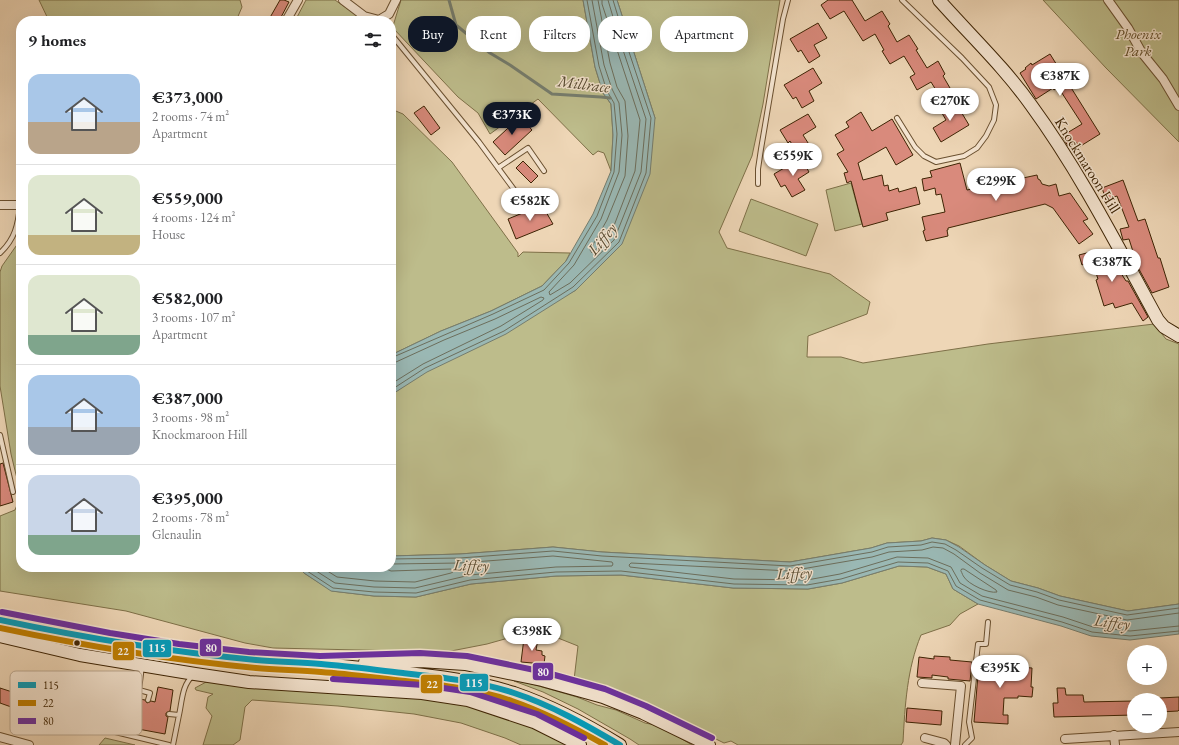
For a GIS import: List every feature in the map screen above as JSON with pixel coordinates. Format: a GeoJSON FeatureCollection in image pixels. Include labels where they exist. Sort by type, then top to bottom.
{"type":"FeatureCollection","features":[{"type":"Feature","properties":{"kind":"main road","name":"Knockmaroon Hill"},"geometry":{"type":"LineString","coordinates":[[939,0],[1000,66],[1031,105],[1065,156],[1113,235],[1158,320],[1164,327],[1179,336]]}},
{"type":"Feature","properties":{"kind":"main road"},"geometry":{"type":"LineString","coordinates":[[0,620],[75,635],[178,652],[248,660],[320,664],[426,675],[473,682],[512,693],[547,706],[588,725],[620,745]]}},
{"type":"Feature","properties":{"kind":"main road"},"geometry":{"type":"LineString","coordinates":[[0,636],[80,655],[249,682],[422,693],[468,700],[534,722],[580,745]]}},
{"type":"Feature","properties":{"kind":"main road"},"geometry":{"type":"LineString","coordinates":[[320,664],[420,661],[465,664],[507,672],[603,697],[643,713],[709,745]]}},
{"type":"Feature","properties":{"kind":"street"},"geometry":{"type":"LineString","coordinates":[[289,16],[298,0]]}},
{"type":"Feature","properties":{"kind":"street"},"geometry":{"type":"LineString","coordinates":[[343,0],[364,16]]}},
{"type":"Feature","properties":{"kind":"street"},"geometry":{"type":"LineString","coordinates":[[386,16],[389,14],[396,0]]}},
{"type":"Feature","properties":{"kind":"street"},"geometry":{"type":"LineString","coordinates":[[1108,0],[1128,28],[1142,53],[1163,79],[1179,106]]}},
{"type":"Feature","properties":{"kind":"street"},"geometry":{"type":"LineString","coordinates":[[0,205],[16,205]]}},
{"type":"Feature","properties":{"kind":"street"},"geometry":{"type":"LineString","coordinates":[[922,683],[961,686],[955,745]]}},
{"type":"Feature","properties":{"kind":"street"},"geometry":{"type":"LineString","coordinates":[[1065,739],[1179,732]]}},
{"type":"Feature","properties":{"kind":"street"},"geometry":{"type":"LineString","coordinates":[[1114,735],[1115,745]]}},
{"type":"Feature","properties":{"kind":"street"},"geometry":{"type":"LineString","coordinates":[[0,737],[29,745]]}},
{"type":"Feature","properties":{"kind":"street"},"geometry":{"type":"LineString","coordinates":[[925,738],[944,743],[946,745]]}},
{"type":"Feature","properties":{"kind":"lane"},"geometry":{"type":"LineString","coordinates":[[758,184],[758,169],[761,149],[783,19],[788,0]]}},
{"type":"Feature","properties":{"kind":"lane"},"geometry":{"type":"LineString","coordinates":[[897,118],[915,147],[924,156],[936,162],[964,156],[976,148],[986,136],[994,120],[996,105],[988,87],[962,58],[902,0]]}},
{"type":"Feature","properties":{"kind":"lane"},"geometry":{"type":"LineString","coordinates":[[396,40],[479,142],[524,203]]}},
{"type":"Feature","properties":{"kind":"lane"},"geometry":{"type":"LineString","coordinates":[[498,168],[528,148],[544,170]]}},
{"type":"Feature","properties":{"kind":"lane"},"geometry":{"type":"LineString","coordinates":[[0,253],[14,235],[16,230]]}},
{"type":"Feature","properties":{"kind":"lane"},"geometry":{"type":"LineString","coordinates":[[0,435],[13,492]]}},
{"type":"Feature","properties":{"kind":"lane"},"geometry":{"type":"LineString","coordinates":[[965,745],[972,738],[969,722],[978,644],[986,644],[988,622]]}},
{"type":"Feature","properties":{"kind":"lane"},"geometry":{"type":"LineString","coordinates":[[141,671],[142,666]]}},
{"type":"Feature","properties":{"kind":"lane"},"geometry":{"type":"LineString","coordinates":[[173,745],[186,685],[188,680],[195,674]]}},
{"type":"Feature","properties":{"kind":"lane"},"geometry":{"type":"LineString","coordinates":[[142,691],[150,693],[148,700]]}},
{"type":"Feature","properties":{"kind":"lane"},"geometry":{"type":"LineString","coordinates":[[169,714],[179,715]]}},
{"type":"Feature","properties":{"kind":"lane"},"geometry":{"type":"LineString","coordinates":[[128,735],[169,745]]}},
{"type":"Feature","properties":{"kind":"green space"},"geometry":{"type":"Polygon","coordinates":[[[39,0],[240,0],[242,7],[238,16],[47,16],[39,0]]]}},
{"type":"Feature","properties":{"kind":"green space"},"geometry":{"type":"Polygon","coordinates":[[[306,0],[335,0],[358,16],[298,16],[306,0]]]}},
{"type":"Feature","properties":{"kind":"green space"},"geometry":{"type":"Polygon","coordinates":[[[401,0],[583,0],[586,16],[529,16],[529,52],[590,52],[590,39],[595,67],[603,93],[611,104],[613,135],[611,171],[604,153],[598,151],[593,155],[538,99],[490,134],[478,113],[458,97],[416,52],[458,52],[458,16],[408,16],[408,44],[396,31],[396,16],[401,0]]]}},
{"type":"Feature","properties":{"kind":"green space"},"geometry":{"type":"Polygon","coordinates":[[[617,0],[780,0],[763,104],[752,156],[719,232],[727,248],[830,274],[870,302],[867,314],[808,336],[807,357],[841,357],[863,363],[988,344],[1154,324],[1166,339],[1179,344],[1179,604],[1128,611],[1060,596],[1038,588],[1011,581],[985,565],[959,546],[946,540],[932,538],[921,541],[887,543],[871,548],[790,562],[602,552],[553,547],[460,554],[396,556],[396,392],[429,369],[576,290],[655,118],[634,52],[652,52],[652,16],[622,16],[617,0]]]}},
{"type":"Feature","properties":{"kind":"green space","name":"Phoenix Park"},"geometry":{"type":"Polygon","coordinates":[[[1043,0],[1179,0],[1179,142],[1106,68],[1043,0]]]}},
{"type":"Feature","properties":{"kind":"green space"},"geometry":{"type":"Polygon","coordinates":[[[396,111],[403,114],[452,162],[518,253],[518,257],[523,252],[570,253],[566,261],[542,286],[491,311],[441,331],[396,353],[396,111]]]}},
{"type":"Feature","properties":{"kind":"green space"},"geometry":{"type":"Polygon","coordinates":[[[851,183],[862,224],[835,231],[826,190],[851,183]]]}},
{"type":"Feature","properties":{"kind":"green space"},"geometry":{"type":"Polygon","coordinates":[[[751,199],[818,224],[806,256],[739,231],[751,199]]]}},
{"type":"Feature","properties":{"kind":"green space"},"geometry":{"type":"Polygon","coordinates":[[[16,246],[16,474],[11,454],[0,386],[0,272],[2,266],[16,246]]]}},
{"type":"Feature","properties":{"kind":"green space"},"geometry":{"type":"Polygon","coordinates":[[[16,508],[16,572],[303,572],[332,591],[374,596],[416,597],[471,584],[556,576],[621,575],[733,588],[808,589],[842,583],[899,566],[927,567],[946,574],[953,589],[978,604],[960,614],[950,625],[921,635],[916,648],[910,674],[906,701],[903,742],[901,745],[738,745],[731,741],[724,743],[632,699],[594,685],[574,680],[578,646],[558,638],[519,635],[487,644],[446,652],[273,648],[245,643],[126,611],[0,591],[0,516],[15,510],[16,508]]]}},
{"type":"Feature","properties":{"kind":"green space"},"geometry":{"type":"Polygon","coordinates":[[[208,681],[419,697],[467,705],[516,720],[569,745],[521,745],[461,723],[414,714],[338,706],[252,700],[245,707],[240,740],[233,745],[203,745],[212,716],[206,708],[208,697],[213,694],[196,690],[195,688],[208,681]]]}},
{"type":"Feature","properties":{"kind":"green space"},"geometry":{"type":"Polygon","coordinates":[[[514,681],[525,682],[616,710],[645,723],[660,726],[692,745],[639,745],[578,709],[543,692],[514,681]]]}},
{"type":"Feature","properties":{"kind":"green space"},"geometry":{"type":"Polygon","coordinates":[[[105,738],[135,745],[99,745],[105,738]]]}},
{"type":"Feature","properties":{"kind":"water","name":"Liffey"},"geometry":{"type":"Polygon","coordinates":[[[583,0],[617,0],[622,16],[598,16],[598,52],[634,52],[655,118],[650,174],[622,244],[576,290],[506,334],[427,372],[396,392],[396,353],[441,331],[491,311],[542,286],[566,261],[593,214],[611,171],[613,135],[611,104],[603,93],[595,67],[590,39],[590,16],[586,16],[583,0]]]}},
{"type":"Feature","properties":{"kind":"water","name":"Liffey"},"geometry":{"type":"Polygon","coordinates":[[[932,538],[946,540],[1011,581],[1038,588],[1060,596],[1128,611],[1179,604],[1179,634],[1130,640],[1091,636],[1061,626],[978,604],[953,589],[946,574],[927,567],[899,566],[842,583],[808,589],[733,588],[621,575],[556,576],[471,584],[416,597],[374,596],[331,591],[303,572],[396,572],[396,556],[460,554],[553,547],[602,552],[790,562],[871,548],[887,543],[921,541],[932,538]]]}},
{"type":"Feature","properties":{"kind":"building"},"geometry":{"type":"Polygon","coordinates":[[[280,0],[289,2],[282,16],[271,16],[280,0]]]}},
{"type":"Feature","properties":{"kind":"building"},"geometry":{"type":"Polygon","coordinates":[[[828,0],[852,0],[865,21],[882,11],[890,24],[888,26],[897,42],[909,35],[927,68],[938,61],[945,74],[943,76],[950,88],[939,95],[931,82],[917,90],[910,77],[915,74],[904,56],[890,64],[882,51],[884,50],[875,34],[863,41],[844,11],[830,19],[821,5],[828,0]]]}},
{"type":"Feature","properties":{"kind":"building"},"geometry":{"type":"Polygon","coordinates":[[[818,23],[827,38],[814,45],[820,56],[809,63],[801,50],[798,52],[790,39],[818,23]]]}},
{"type":"Feature","properties":{"kind":"building"},"geometry":{"type":"Polygon","coordinates":[[[1050,54],[1100,134],[1079,147],[1076,142],[1068,146],[1062,136],[1082,124],[1058,87],[1054,90],[1053,88],[1036,99],[1020,73],[1031,63],[1032,65],[1050,54]]]}},
{"type":"Feature","properties":{"kind":"building"},"geometry":{"type":"Polygon","coordinates":[[[813,68],[822,83],[809,91],[814,101],[802,108],[796,97],[793,99],[784,85],[813,68]]]}},
{"type":"Feature","properties":{"kind":"building"},"geometry":{"type":"Polygon","coordinates":[[[950,101],[957,112],[960,110],[969,125],[941,142],[933,128],[946,120],[939,108],[950,101]]]}},
{"type":"Feature","properties":{"kind":"building"},"geometry":{"type":"Polygon","coordinates":[[[424,106],[440,128],[431,135],[414,113],[424,106]]]}},
{"type":"Feature","properties":{"kind":"building"},"geometry":{"type":"Polygon","coordinates":[[[861,112],[872,131],[892,119],[913,155],[896,165],[886,147],[858,163],[863,180],[882,175],[884,186],[888,185],[889,191],[898,188],[899,192],[916,187],[920,204],[886,213],[888,220],[863,227],[851,181],[847,183],[844,173],[848,172],[837,154],[844,150],[835,135],[849,127],[846,122],[861,112]]]}},
{"type":"Feature","properties":{"kind":"building"},"geometry":{"type":"Polygon","coordinates":[[[808,114],[816,127],[803,135],[810,146],[797,153],[790,141],[788,143],[780,130],[808,114]]]}},
{"type":"Feature","properties":{"kind":"building"},"geometry":{"type":"Polygon","coordinates":[[[520,117],[532,130],[505,155],[493,142],[520,117]]]}},
{"type":"Feature","properties":{"kind":"building"},"geometry":{"type":"Polygon","coordinates":[[[801,158],[809,172],[798,179],[805,190],[792,197],[785,185],[781,187],[774,174],[801,158]]]}},
{"type":"Feature","properties":{"kind":"building"},"geometry":{"type":"Polygon","coordinates":[[[523,161],[538,176],[531,183],[516,168],[523,161]]]}},
{"type":"Feature","properties":{"kind":"building"},"geometry":{"type":"Polygon","coordinates":[[[960,163],[967,190],[1037,175],[1042,184],[1049,186],[1056,184],[1059,196],[1070,193],[1088,219],[1083,221],[1093,234],[1079,244],[1053,208],[1045,204],[948,228],[948,236],[926,241],[923,231],[925,230],[922,217],[945,212],[941,194],[936,195],[935,188],[924,191],[922,179],[932,177],[930,171],[960,163]]]}},
{"type":"Feature","properties":{"kind":"building"},"geometry":{"type":"Polygon","coordinates":[[[1123,180],[1138,221],[1145,219],[1169,287],[1152,293],[1135,262],[1136,261],[1129,239],[1123,240],[1120,229],[1129,227],[1117,196],[1106,200],[1102,188],[1123,180]]]}},
{"type":"Feature","properties":{"kind":"building"},"geometry":{"type":"Polygon","coordinates":[[[542,205],[553,224],[516,239],[508,219],[542,205]]]}},
{"type":"Feature","properties":{"kind":"building"},"geometry":{"type":"Polygon","coordinates":[[[1098,250],[1100,255],[1108,253],[1126,281],[1128,281],[1148,317],[1143,321],[1132,303],[1115,308],[1113,303],[1104,306],[1092,261],[1082,265],[1079,255],[1098,250]]]}},
{"type":"Feature","properties":{"kind":"building"},"geometry":{"type":"Polygon","coordinates":[[[3,463],[13,502],[0,506],[0,464],[3,463]]]}},
{"type":"Feature","properties":{"kind":"building"},"geometry":{"type":"Polygon","coordinates":[[[524,638],[538,639],[536,650],[542,651],[542,655],[545,656],[544,664],[521,662],[524,638]]]}},
{"type":"Feature","properties":{"kind":"building"},"geometry":{"type":"Polygon","coordinates":[[[934,656],[950,657],[950,660],[972,662],[970,681],[948,679],[948,677],[932,675],[932,678],[917,677],[919,657],[934,659],[934,656]]]}},
{"type":"Feature","properties":{"kind":"building"},"geometry":{"type":"Polygon","coordinates":[[[982,659],[1018,662],[1018,667],[1032,668],[1032,697],[1018,696],[1018,698],[1004,698],[1003,715],[1008,715],[1008,724],[974,722],[979,663],[982,663],[982,659]]]}},
{"type":"Feature","properties":{"kind":"building"},"geometry":{"type":"Polygon","coordinates":[[[158,687],[173,690],[170,711],[166,713],[166,716],[168,717],[165,734],[142,730],[142,699],[145,700],[147,703],[151,701],[155,702],[158,687]]]}},
{"type":"Feature","properties":{"kind":"building"},"geometry":{"type":"Polygon","coordinates":[[[0,688],[10,691],[10,707],[0,703],[0,688]]]}},
{"type":"Feature","properties":{"kind":"building"},"geometry":{"type":"Polygon","coordinates":[[[1057,688],[1065,688],[1066,695],[1083,695],[1084,702],[1127,701],[1127,715],[1054,717],[1053,703],[1058,703],[1057,688]]]}},
{"type":"Feature","properties":{"kind":"building"},"geometry":{"type":"Polygon","coordinates":[[[1179,697],[1178,711],[1167,712],[1167,698],[1179,697]]]}},
{"type":"Feature","properties":{"kind":"building"},"geometry":{"type":"Polygon","coordinates":[[[907,708],[942,711],[941,725],[906,722],[907,708]]]}},
{"type":"Feature","properties":{"kind":"waterway","name":"Millrace"},"geometry":{"type":"LineString","coordinates":[[449,0],[456,25],[490,53],[552,94],[610,98]]}},
{"type":"Feature","properties":{"kind":"transit line","name":"80"},"geometry":{"type":"LineString","coordinates":[[2,612],[110,633],[179,644],[249,652],[320,656],[420,653],[467,656],[544,672],[605,689],[646,706],[712,738]]}},
{"type":"Feature","properties":{"kind":"transit line","name":"115"},"geometry":{"type":"LineString","coordinates":[[0,620],[64,633],[160,649],[256,660],[313,663],[473,682],[514,693],[541,703],[555,709],[620,745]]}},
{"type":"Feature","properties":{"kind":"transit line","name":"22"},"geometry":{"type":"LineString","coordinates":[[0,628],[64,641],[159,657],[256,668],[342,674],[472,690],[512,701],[536,710],[605,745]]}},
{"type":"Feature","properties":{"kind":"transit line","name":"80"},"geometry":{"type":"LineString","coordinates":[[333,679],[423,685],[470,692],[537,714],[584,738]]}}]}
